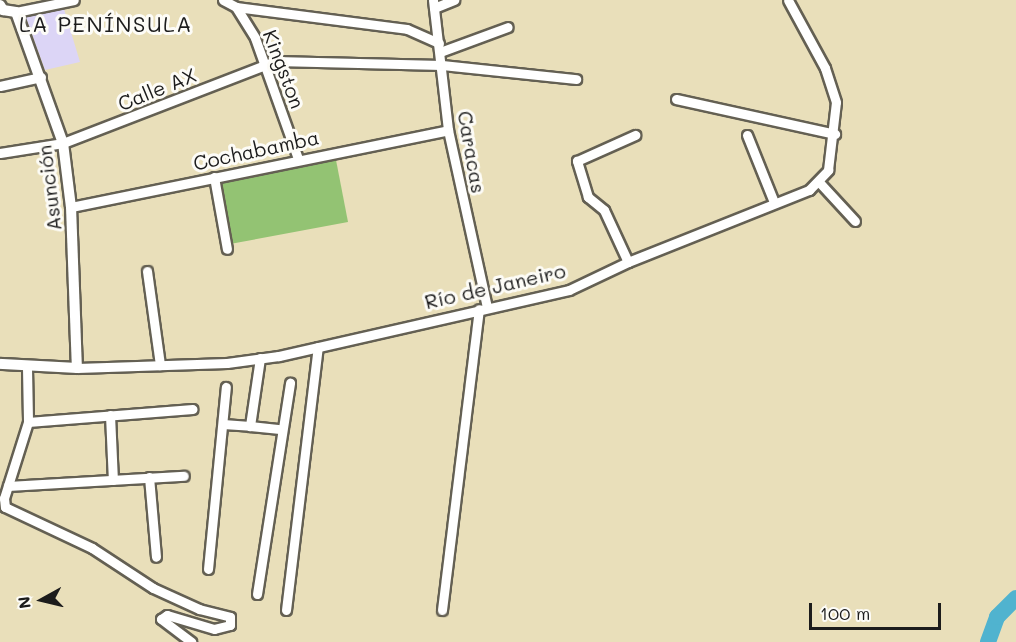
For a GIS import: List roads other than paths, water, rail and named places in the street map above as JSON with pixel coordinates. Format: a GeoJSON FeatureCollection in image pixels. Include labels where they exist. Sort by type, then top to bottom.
{"type":"FeatureCollection","features":[{"type":"Feature","properties":{"kind":"street"},"geometry":{"type":"LineString","coordinates":[[1,9],[16,12],[56,1],[74,0]]}},
{"type":"Feature","properties":{"kind":"street"},"geometry":{"type":"LineString","coordinates":[[223,0],[236,7],[407,29],[439,48],[508,27]]}},
{"type":"Feature","properties":{"kind":"street"},"geometry":{"type":"LineString","coordinates":[[434,4],[454,0]]}},
{"type":"Feature","properties":{"kind":"street"},"geometry":{"type":"LineString","coordinates":[[788,0],[831,83],[836,102],[835,134],[828,170],[819,182],[855,221]]}},
{"type":"Feature","properties":{"kind":"street","name":"Caracas"},"geometry":{"type":"LineString","coordinates":[[434,4],[448,130],[483,308],[442,610]]}},
{"type":"Feature","properties":{"kind":"street","name":"Kingston"},"geometry":{"type":"LineString","coordinates":[[236,7],[264,63],[298,159]]}},
{"type":"Feature","properties":{"kind":"street","name":"Asunción"},"geometry":{"type":"LineString","coordinates":[[16,12],[63,143],[71,207],[77,368]]}},
{"type":"Feature","properties":{"kind":"street","name":"Calle AX"},"geometry":{"type":"LineString","coordinates":[[0,153],[63,143],[183,99],[264,63],[299,59],[442,65],[576,79]]}},
{"type":"Feature","properties":{"kind":"street"},"geometry":{"type":"LineString","coordinates":[[0,86],[41,77]]}},
{"type":"Feature","properties":{"kind":"street"},"geometry":{"type":"LineString","coordinates":[[676,99],[835,134]]}},
{"type":"Feature","properties":{"kind":"street","name":"Cochabamba"},"geometry":{"type":"LineString","coordinates":[[71,207],[448,130]]}},
{"type":"Feature","properties":{"kind":"street"},"geometry":{"type":"LineString","coordinates":[[628,262],[604,210],[588,197],[578,161],[635,135]]}},
{"type":"Feature","properties":{"kind":"street"},"geometry":{"type":"LineString","coordinates":[[747,135],[774,202]]}},
{"type":"Feature","properties":{"kind":"street"},"geometry":{"type":"LineString","coordinates":[[214,177],[227,249]]}},
{"type":"Feature","properties":{"kind":"street","name":"Río de Janeiro"},"geometry":{"type":"LineString","coordinates":[[0,364],[27,368],[160,365],[260,358],[318,347],[569,290],[628,262],[809,190],[819,182]]}},
{"type":"Feature","properties":{"kind":"street"},"geometry":{"type":"LineString","coordinates":[[147,271],[160,365]]}},
{"type":"Feature","properties":{"kind":"street"},"geometry":{"type":"LineString","coordinates":[[286,610],[318,347]]}},
{"type":"Feature","properties":{"kind":"street"},"geometry":{"type":"LineString","coordinates":[[250,426],[260,358]]}},
{"type":"Feature","properties":{"kind":"street"},"geometry":{"type":"LineString","coordinates":[[27,368],[28,423],[4,498],[5,507],[92,548],[153,588],[199,609],[230,617],[230,625],[214,629],[167,615],[161,619],[191,642]]}},
{"type":"Feature","properties":{"kind":"street"},"geometry":{"type":"LineString","coordinates":[[257,594],[280,429],[290,383]]}},
{"type":"Feature","properties":{"kind":"street"},"geometry":{"type":"LineString","coordinates":[[208,569],[226,387]]}},
{"type":"Feature","properties":{"kind":"street"},"geometry":{"type":"LineString","coordinates":[[28,423],[192,409]]}},
{"type":"Feature","properties":{"kind":"street"},"geometry":{"type":"LineString","coordinates":[[110,415],[113,480]]}},
{"type":"Feature","properties":{"kind":"street"},"geometry":{"type":"LineString","coordinates":[[223,424],[280,429]]}},
{"type":"Feature","properties":{"kind":"street"},"geometry":{"type":"LineString","coordinates":[[8,486],[184,476]]}},
{"type":"Feature","properties":{"kind":"street"},"geometry":{"type":"LineString","coordinates":[[149,477],[156,557]]}},
{"type":"Feature","properties":{"kind":"waterway"},"geometry":{"type":"LineString","coordinates":[[988,642],[997,617],[1016,598]]}},
{"type":"Feature","properties":{"kind":"district","name":"LA PENÍNSULA"},"geometry":{"type":"Point","coordinates":[106,24]}}]}
